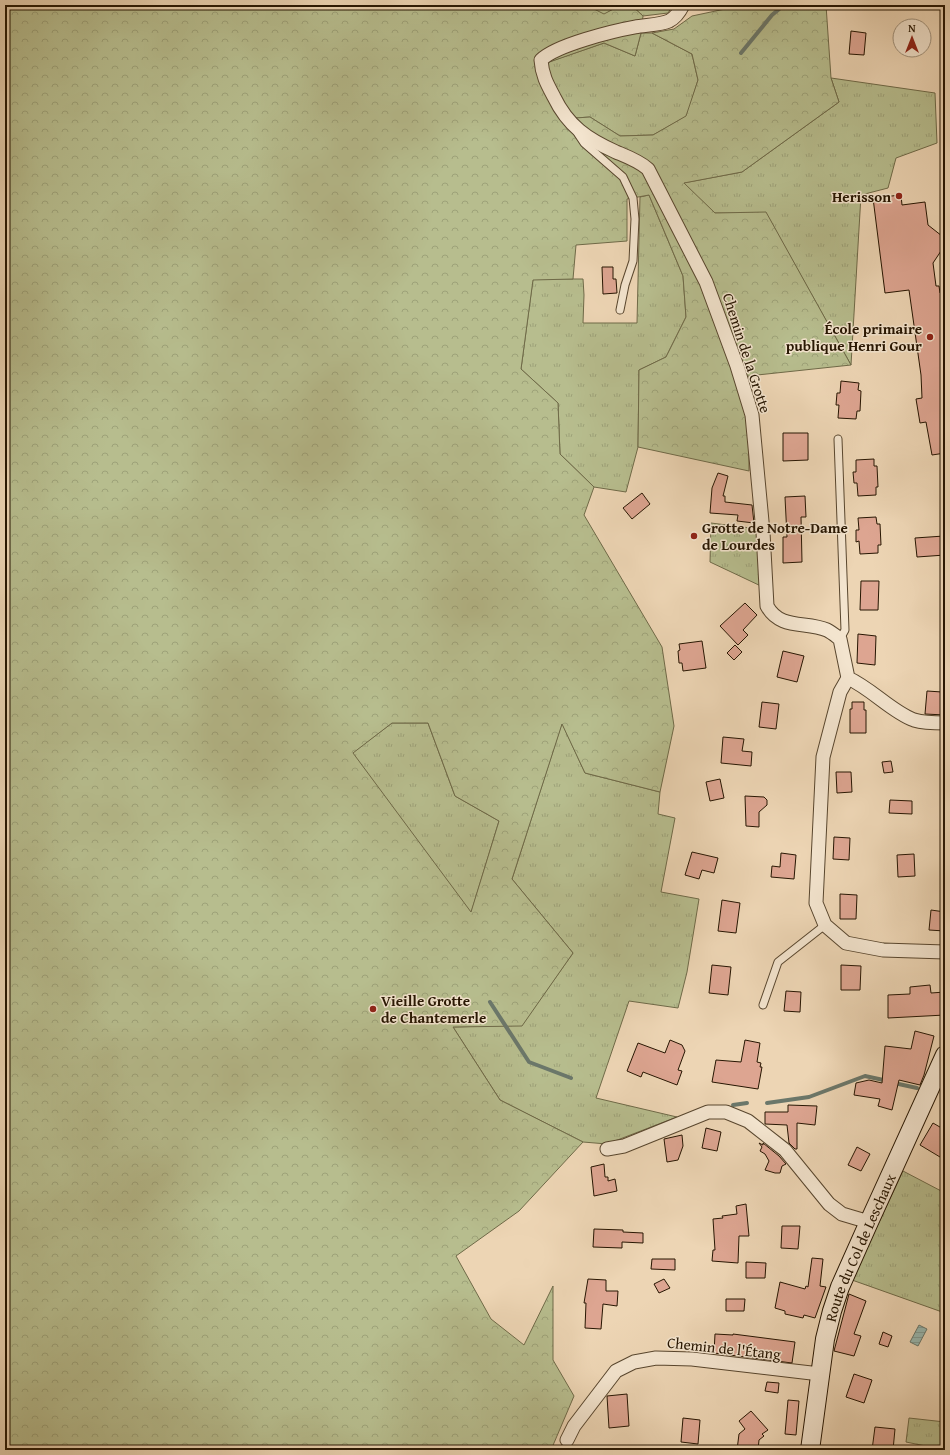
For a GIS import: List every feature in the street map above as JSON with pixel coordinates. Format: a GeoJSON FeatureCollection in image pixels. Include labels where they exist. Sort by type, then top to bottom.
{"type":"FeatureCollection","features":[{"type":"Feature","properties":{"kind":"main road","name":"Route du Col de Leschaux"},"geometry":{"type":"LineString","coordinates":[[810,1450],[820,1374],[832,1311],[840,1287],[945,1055]]}},
{"type":"Feature","properties":{"kind":"street","name":"Chemin de la Grotte"},"geometry":{"type":"LineString","coordinates":[[683,5],[679,12],[669,21],[633,27],[562,47],[547,54],[541,60],[542,73],[561,112],[574,127],[606,147],[642,163],[648,169],[706,282],[737,366],[752,415],[763,532],[767,606],[772,614],[785,622],[827,630],[840,639]]}},
{"type":"Feature","properties":{"kind":"street"},"geometry":{"type":"LineString","coordinates":[[840,639],[848,678],[840,692],[823,757],[816,903],[824,925],[846,943],[883,950],[945,952]]}},
{"type":"Feature","properties":{"kind":"street"},"geometry":{"type":"LineString","coordinates":[[848,678],[863,685],[910,718],[922,722],[945,723]]}},
{"type":"Feature","properties":{"kind":"street"},"geometry":{"type":"LineString","coordinates":[[607,1149],[624,1146],[708,1112],[726,1112],[748,1121],[785,1150],[829,1204],[842,1214],[869,1222]]}},
{"type":"Feature","properties":{"kind":"street","name":"Chemin de l'Étang"},"geometry":{"type":"LineString","coordinates":[[567,1440],[574,1426],[616,1371],[634,1362],[656,1358],[692,1359],[820,1374]]}},
{"type":"Feature","properties":{"kind":"lane"},"geometry":{"type":"LineString","coordinates":[[574,127],[584,143],[623,177],[633,198],[635,219],[633,261],[625,285],[620,310]]}},
{"type":"Feature","properties":{"kind":"lane"},"geometry":{"type":"LineString","coordinates":[[838,439],[845,630],[840,639]]}},
{"type":"Feature","properties":{"kind":"lane"},"geometry":{"type":"LineString","coordinates":[[763,1006],[778,962],[824,925]]}},
{"type":"Feature","properties":{"kind":"green space"},"geometry":{"type":"Polygon","coordinates":[[[5,5],[586,5],[604,14],[621,5],[631,5],[643,16],[641,33],[635,56],[604,43],[535,67],[560,119],[590,117],[620,136],[653,135],[686,116],[698,80],[692,54],[652,33],[674,29],[692,16],[744,5],[826,5],[831,78],[839,102],[742,172],[684,183],[715,213],[766,212],[851,365],[748,376],[749,471],[638,447],[639,370],[666,357],[686,317],[683,276],[649,195],[627,199],[627,241],[576,245],[573,279],[533,280],[521,369],[558,403],[560,454],[594,487],[584,515],[662,647],[674,726],[660,792],[585,773],[562,724],[512,879],[573,953],[522,1026],[453,1027],[500,1100],[583,1142],[519,1211],[456,1256],[491,1319],[524,1345],[553,1286],[553,1360],[574,1396],[551,1450],[5,1450],[5,5]],[[392,723],[353,753],[471,912],[499,821],[455,796],[428,723],[392,723]]]}},
{"type":"Feature","properties":{"kind":"green space"},"geometry":{"type":"Polygon","coordinates":[[[586,5],[621,5],[604,15],[586,5]]]}},
{"type":"Feature","properties":{"kind":"green space"},"geometry":{"type":"Polygon","coordinates":[[[631,5],[673,5],[668,13],[643,16],[631,5]]]}},
{"type":"Feature","properties":{"kind":"green space"},"geometry":{"type":"Polygon","coordinates":[[[641,33],[652,33],[692,54],[698,80],[687,116],[653,135],[620,136],[590,117],[560,119],[534,67],[604,43],[635,56],[641,33]]]}},
{"type":"Feature","properties":{"kind":"green space"},"geometry":{"type":"Polygon","coordinates":[[[831,78],[935,93],[937,143],[896,158],[888,188],[861,195],[851,365],[766,213],[715,213],[683,183],[742,172],[839,102],[831,78]]]}},
{"type":"Feature","properties":{"kind":"green space"},"geometry":{"type":"Polygon","coordinates":[[[649,195],[683,276],[686,317],[666,357],[639,370],[638,447],[626,492],[594,487],[560,454],[558,403],[521,369],[533,279],[583,279],[583,323],[637,323],[640,197],[649,195]]]}},
{"type":"Feature","properties":{"kind":"green space"},"geometry":{"type":"Polygon","coordinates":[[[711,523],[758,529],[763,587],[710,562],[711,523]]]}},
{"type":"Feature","properties":{"kind":"green space"},"geometry":{"type":"Polygon","coordinates":[[[392,723],[428,723],[455,796],[499,821],[471,913],[352,753],[392,723]]]}},
{"type":"Feature","properties":{"kind":"green space"},"geometry":{"type":"Polygon","coordinates":[[[562,723],[585,773],[660,792],[658,814],[675,818],[661,892],[699,899],[687,972],[678,1008],[629,1001],[596,1098],[677,1117],[607,1144],[583,1142],[500,1100],[453,1027],[522,1025],[573,953],[512,879],[562,723]]]}},
{"type":"Feature","properties":{"kind":"green space"},"geometry":{"type":"Polygon","coordinates":[[[903,1171],[945,1193],[945,1313],[852,1280],[903,1171]]]}},
{"type":"Feature","properties":{"kind":"green space"},"geometry":{"type":"Polygon","coordinates":[[[909,1418],[945,1422],[945,1450],[906,1442],[909,1418]]]}},
{"type":"Feature","properties":{"kind":"water"},"geometry":{"type":"Polygon","coordinates":[[[919,1325],[927,1329],[918,1346],[910,1342],[919,1325]]]}},
{"type":"Feature","properties":{"kind":"building"},"geometry":{"type":"Polygon","coordinates":[[[851,31],[866,33],[864,55],[849,54],[851,31]]]}},
{"type":"Feature","properties":{"kind":"building"},"geometry":{"type":"Polygon","coordinates":[[[901,195],[902,205],[925,202],[928,225],[942,236],[943,248],[933,263],[936,286],[939,286],[940,293],[945,292],[945,406],[941,407],[945,430],[945,453],[932,455],[926,422],[920,423],[916,399],[922,398],[921,375],[909,290],[885,293],[873,198],[901,195]]]}},
{"type":"Feature","properties":{"kind":"building"},"geometry":{"type":"Polygon","coordinates":[[[602,267],[613,267],[613,279],[616,279],[617,293],[603,294],[602,267]]]}},
{"type":"Feature","properties":{"kind":"building"},"geometry":{"type":"Polygon","coordinates":[[[841,381],[859,383],[858,390],[861,391],[860,411],[857,411],[856,419],[838,418],[839,405],[836,405],[837,393],[840,393],[841,381]]]}},
{"type":"Feature","properties":{"kind":"building"},"geometry":{"type":"Polygon","coordinates":[[[783,433],[808,433],[808,460],[783,461],[783,433]]]}},
{"type":"Feature","properties":{"kind":"building"},"geometry":{"type":"Polygon","coordinates":[[[874,459],[874,466],[877,466],[878,487],[876,487],[876,495],[858,496],[857,483],[854,483],[853,472],[856,472],[856,460],[874,459]]]}},
{"type":"Feature","properties":{"kind":"building"},"geometry":{"type":"Polygon","coordinates":[[[718,473],[728,476],[723,496],[725,496],[725,502],[752,505],[754,523],[737,521],[738,515],[710,513],[712,488],[718,473]]]}},
{"type":"Feature","properties":{"kind":"building"},"geometry":{"type":"Polygon","coordinates":[[[642,493],[650,504],[632,519],[623,508],[642,493]]]}},
{"type":"Feature","properties":{"kind":"building"},"geometry":{"type":"Polygon","coordinates":[[[805,496],[806,517],[801,517],[802,562],[783,563],[783,537],[787,537],[785,497],[805,496]]]}},
{"type":"Feature","properties":{"kind":"building"},"geometry":{"type":"Polygon","coordinates":[[[876,517],[877,524],[880,524],[881,545],[878,545],[878,553],[860,554],[859,541],[856,542],[856,530],[859,530],[858,518],[876,517]]]}},
{"type":"Feature","properties":{"kind":"building"},"geometry":{"type":"Polygon","coordinates":[[[944,536],[945,555],[917,557],[915,538],[944,536]]]}},
{"type":"Feature","properties":{"kind":"building"},"geometry":{"type":"Polygon","coordinates":[[[861,581],[879,581],[878,610],[860,610],[861,581]]]}},
{"type":"Feature","properties":{"kind":"building"},"geometry":{"type":"Polygon","coordinates":[[[745,603],[757,615],[743,630],[748,635],[738,645],[720,626],[745,603]]]}},
{"type":"Feature","properties":{"kind":"building"},"geometry":{"type":"Polygon","coordinates":[[[858,634],[876,636],[875,665],[857,663],[858,634]]]}},
{"type":"Feature","properties":{"kind":"building"},"geometry":{"type":"Polygon","coordinates":[[[702,641],[706,668],[683,671],[682,663],[679,663],[679,644],[702,641]]]}},
{"type":"Feature","properties":{"kind":"building"},"geometry":{"type":"Polygon","coordinates":[[[735,645],[742,652],[734,660],[727,653],[735,645]]]}},
{"type":"Feature","properties":{"kind":"building"},"geometry":{"type":"Polygon","coordinates":[[[783,651],[804,656],[797,682],[777,677],[783,651]]]}},
{"type":"Feature","properties":{"kind":"building"},"geometry":{"type":"Polygon","coordinates":[[[927,691],[942,692],[941,699],[945,699],[945,715],[925,714],[927,691]]]}},
{"type":"Feature","properties":{"kind":"building"},"geometry":{"type":"Polygon","coordinates":[[[762,702],[779,704],[776,729],[759,727],[762,702]]]}},
{"type":"Feature","properties":{"kind":"building"},"geometry":{"type":"Polygon","coordinates":[[[852,702],[864,702],[864,710],[866,710],[866,733],[850,733],[850,709],[852,709],[852,702]]]}},
{"type":"Feature","properties":{"kind":"building"},"geometry":{"type":"Polygon","coordinates":[[[723,737],[744,739],[742,751],[752,752],[751,766],[721,763],[723,737]]]}},
{"type":"Feature","properties":{"kind":"building"},"geometry":{"type":"Polygon","coordinates":[[[891,761],[893,772],[884,773],[882,762],[891,761]]]}},
{"type":"Feature","properties":{"kind":"building"},"geometry":{"type":"Polygon","coordinates":[[[836,772],[851,772],[852,792],[837,793],[836,772]]]}},
{"type":"Feature","properties":{"kind":"building"},"geometry":{"type":"Polygon","coordinates":[[[720,779],[724,798],[710,801],[706,782],[720,779]]]}},
{"type":"Feature","properties":{"kind":"building"},"geometry":{"type":"Polygon","coordinates":[[[745,796],[764,797],[767,800],[767,805],[759,812],[759,827],[746,826],[745,796]]]}},
{"type":"Feature","properties":{"kind":"building"},"geometry":{"type":"Polygon","coordinates":[[[890,800],[912,801],[912,814],[889,813],[890,800]]]}},
{"type":"Feature","properties":{"kind":"building"},"geometry":{"type":"Polygon","coordinates":[[[834,837],[850,838],[849,860],[833,859],[834,837]]]}},
{"type":"Feature","properties":{"kind":"building"},"geometry":{"type":"Polygon","coordinates":[[[692,852],[718,858],[714,873],[702,870],[699,879],[685,875],[692,852]]]}},
{"type":"Feature","properties":{"kind":"building"},"geometry":{"type":"Polygon","coordinates":[[[781,853],[796,855],[794,879],[771,877],[772,866],[780,867],[781,853]]]}},
{"type":"Feature","properties":{"kind":"building"},"geometry":{"type":"Polygon","coordinates":[[[914,854],[915,876],[898,877],[897,855],[914,854]]]}},
{"type":"Feature","properties":{"kind":"building"},"geometry":{"type":"Polygon","coordinates":[[[840,894],[857,895],[856,919],[840,919],[840,894]]]}},
{"type":"Feature","properties":{"kind":"building"},"geometry":{"type":"Polygon","coordinates":[[[722,900],[740,903],[736,933],[718,931],[722,900]]]}},
{"type":"Feature","properties":{"kind":"building"},"geometry":{"type":"Polygon","coordinates":[[[931,910],[945,912],[945,931],[929,930],[931,910]]]}},
{"type":"Feature","properties":{"kind":"building"},"geometry":{"type":"Polygon","coordinates":[[[712,965],[731,967],[728,995],[709,993],[712,965]]]}},
{"type":"Feature","properties":{"kind":"building"},"geometry":{"type":"Polygon","coordinates":[[[841,965],[861,966],[860,990],[841,990],[841,965]]]}},
{"type":"Feature","properties":{"kind":"building"},"geometry":{"type":"Polygon","coordinates":[[[930,985],[931,993],[945,992],[945,1015],[888,1018],[888,995],[910,994],[910,987],[930,985]]]}},
{"type":"Feature","properties":{"kind":"building"},"geometry":{"type":"Polygon","coordinates":[[[786,991],[801,992],[800,1012],[784,1011],[786,991]]]}},
{"type":"Feature","properties":{"kind":"building"},"geometry":{"type":"Polygon","coordinates":[[[915,1031],[934,1036],[920,1085],[899,1080],[892,1110],[878,1106],[880,1099],[854,1095],[856,1083],[869,1080],[882,1083],[885,1046],[911,1049],[915,1031]]]}},
{"type":"Feature","properties":{"kind":"building"},"geometry":{"type":"Polygon","coordinates":[[[670,1040],[682,1045],[685,1051],[678,1070],[682,1071],[677,1085],[643,1072],[641,1077],[627,1071],[638,1043],[665,1053],[670,1040]]]}},
{"type":"Feature","properties":{"kind":"building"},"geometry":{"type":"Polygon","coordinates":[[[745,1040],[760,1043],[757,1062],[761,1063],[760,1067],[762,1067],[758,1089],[712,1082],[716,1060],[741,1062],[745,1040]]]}},
{"type":"Feature","properties":{"kind":"building"},"geometry":{"type":"Polygon","coordinates":[[[788,1105],[817,1106],[815,1125],[797,1123],[797,1149],[789,1143],[787,1125],[765,1124],[765,1112],[788,1112],[788,1105]]]}},
{"type":"Feature","properties":{"kind":"building"},"geometry":{"type":"Polygon","coordinates":[[[933,1123],[945,1130],[945,1160],[920,1145],[933,1123]]]}},
{"type":"Feature","properties":{"kind":"building"},"geometry":{"type":"Polygon","coordinates":[[[706,1128],[721,1132],[717,1151],[702,1148],[706,1128]]]}},
{"type":"Feature","properties":{"kind":"building"},"geometry":{"type":"Polygon","coordinates":[[[682,1135],[683,1146],[678,1160],[667,1162],[664,1139],[682,1135]]]}},
{"type":"Feature","properties":{"kind":"building"},"geometry":{"type":"Polygon","coordinates":[[[759,1143],[763,1145],[763,1143],[786,1164],[782,1166],[780,1173],[765,1170],[769,1161],[765,1154],[760,1151],[762,1147],[759,1143]]]}},
{"type":"Feature","properties":{"kind":"building"},"geometry":{"type":"Polygon","coordinates":[[[857,1147],[870,1154],[861,1171],[848,1165],[857,1147]]]}},
{"type":"Feature","properties":{"kind":"building"},"geometry":{"type":"Polygon","coordinates":[[[604,1164],[605,1177],[608,1177],[608,1181],[615,1179],[617,1191],[594,1196],[591,1167],[604,1164]]]}},
{"type":"Feature","properties":{"kind":"building"},"geometry":{"type":"Polygon","coordinates":[[[746,1204],[749,1236],[739,1236],[738,1263],[712,1261],[713,1250],[715,1250],[713,1219],[737,1214],[736,1206],[746,1204]]]}},
{"type":"Feature","properties":{"kind":"building"},"geometry":{"type":"Polygon","coordinates":[[[782,1226],[800,1226],[798,1249],[781,1248],[782,1226]]]}},
{"type":"Feature","properties":{"kind":"building"},"geometry":{"type":"Polygon","coordinates":[[[594,1229],[623,1230],[623,1232],[643,1233],[643,1243],[622,1242],[622,1248],[593,1247],[594,1229]]]}},
{"type":"Feature","properties":{"kind":"building"},"geometry":{"type":"Polygon","coordinates":[[[812,1258],[823,1259],[820,1286],[826,1287],[815,1318],[804,1315],[803,1318],[785,1314],[785,1311],[775,1308],[780,1282],[805,1289],[806,1286],[808,1287],[812,1258]]]}},
{"type":"Feature","properties":{"kind":"building"},"geometry":{"type":"Polygon","coordinates":[[[652,1259],[675,1259],[675,1270],[651,1269],[652,1259]]]}},
{"type":"Feature","properties":{"kind":"building"},"geometry":{"type":"Polygon","coordinates":[[[746,1262],[766,1263],[765,1278],[746,1278],[746,1262]]]}},
{"type":"Feature","properties":{"kind":"building"},"geometry":{"type":"Polygon","coordinates":[[[588,1279],[606,1280],[606,1291],[618,1291],[617,1306],[603,1304],[601,1329],[585,1328],[586,1303],[584,1303],[588,1279]]]}},
{"type":"Feature","properties":{"kind":"building"},"geometry":{"type":"Polygon","coordinates":[[[664,1279],[670,1288],[659,1293],[654,1284],[664,1279]]]}},
{"type":"Feature","properties":{"kind":"building"},"geometry":{"type":"Polygon","coordinates":[[[849,1294],[866,1301],[854,1334],[861,1336],[854,1356],[834,1351],[849,1294]]]}},
{"type":"Feature","properties":{"kind":"building"},"geometry":{"type":"Polygon","coordinates":[[[726,1299],[745,1299],[744,1311],[726,1311],[726,1299]]]}},
{"type":"Feature","properties":{"kind":"building"},"geometry":{"type":"Polygon","coordinates":[[[883,1332],[892,1336],[888,1347],[879,1344],[883,1332]]]}},
{"type":"Feature","properties":{"kind":"building"},"geometry":{"type":"Polygon","coordinates":[[[715,1334],[733,1334],[795,1342],[792,1363],[714,1353],[715,1334]]]}},
{"type":"Feature","properties":{"kind":"building"},"geometry":{"type":"Polygon","coordinates":[[[854,1374],[872,1380],[864,1403],[846,1397],[854,1374]]]}},
{"type":"Feature","properties":{"kind":"building"},"geometry":{"type":"Polygon","coordinates":[[[767,1382],[779,1383],[778,1393],[765,1391],[767,1382]]]}},
{"type":"Feature","properties":{"kind":"building"},"geometry":{"type":"Polygon","coordinates":[[[627,1394],[629,1426],[609,1428],[607,1396],[627,1394]]]}},
{"type":"Feature","properties":{"kind":"building"},"geometry":{"type":"Polygon","coordinates":[[[788,1400],[799,1401],[796,1435],[785,1434],[788,1400]]]}},
{"type":"Feature","properties":{"kind":"building"},"geometry":{"type":"Polygon","coordinates":[[[751,1411],[768,1430],[762,1434],[764,1436],[759,1440],[758,1450],[737,1450],[739,1434],[745,1429],[739,1421],[751,1411]]]}},
{"type":"Feature","properties":{"kind":"building"},"geometry":{"type":"Polygon","coordinates":[[[683,1418],[700,1420],[698,1444],[681,1442],[683,1418]]]}},
{"type":"Feature","properties":{"kind":"building"},"geometry":{"type":"Polygon","coordinates":[[[875,1427],[895,1429],[893,1450],[872,1450],[875,1427]]]}},
{"type":"Feature","properties":{"kind":"waterway"},"geometry":{"type":"LineString","coordinates":[[741,53],[772,15],[784,5]]}},
{"type":"Feature","properties":{"kind":"waterway"},"geometry":{"type":"LineString","coordinates":[[490,1002],[529,1062],[571,1078]]}},
{"type":"Feature","properties":{"kind":"waterway"},"geometry":{"type":"LineString","coordinates":[[767,1103],[809,1097],[865,1076],[888,1081]]}},
{"type":"Feature","properties":{"kind":"waterway"},"geometry":{"type":"LineString","coordinates":[[894,1083],[917,1088]]}},
{"type":"Feature","properties":{"kind":"waterway"},"geometry":{"type":"LineString","coordinates":[[733,1105],[747,1103]]}},
{"type":"Feature","properties":{"kind":"place","name":"Herisson"},"geometry":{"type":"Point","coordinates":[899,196]}},
{"type":"Feature","properties":{"kind":"place","name":"École primaire publique Henri Gour"},"geometry":{"type":"Point","coordinates":[930,337]}},
{"type":"Feature","properties":{"kind":"place","name":"Grotte de Notre-Dame de Lourdes"},"geometry":{"type":"Point","coordinates":[694,536]}},
{"type":"Feature","properties":{"kind":"place","name":"Vieille Grotte de Chantemerle"},"geometry":{"type":"Point","coordinates":[373,1009]}}]}
